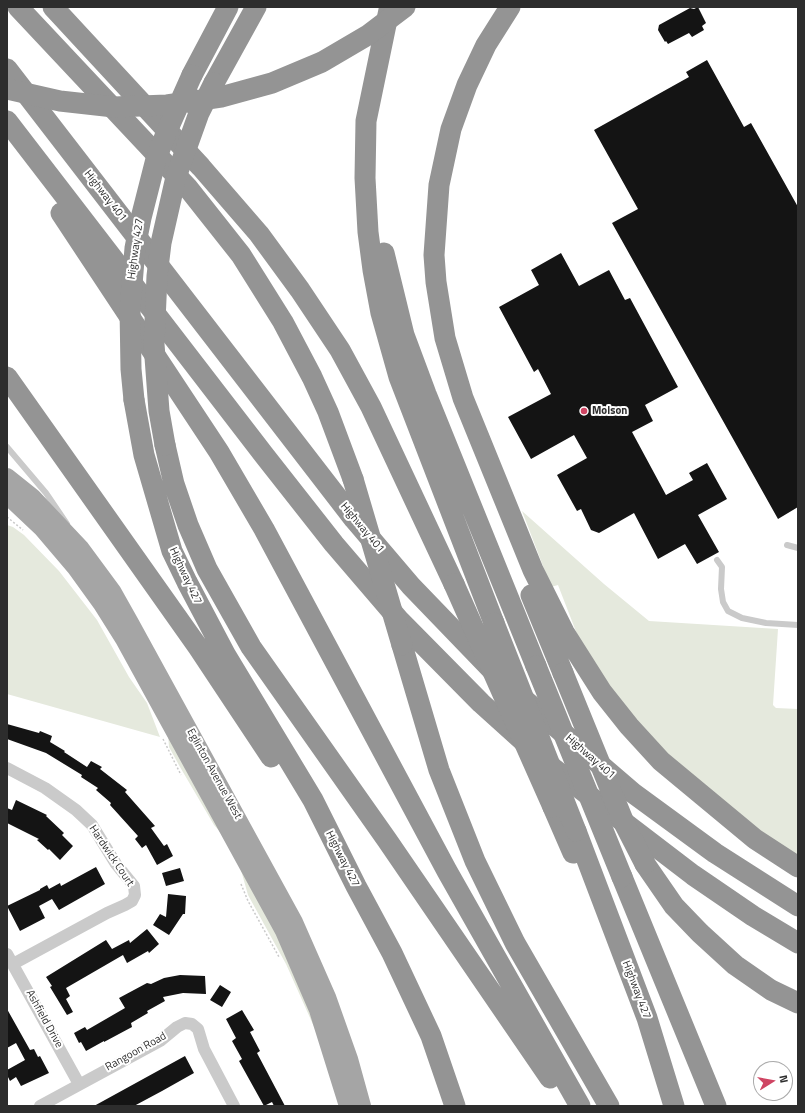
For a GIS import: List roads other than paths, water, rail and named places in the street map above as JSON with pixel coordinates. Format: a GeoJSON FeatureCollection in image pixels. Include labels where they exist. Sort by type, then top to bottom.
{"type":"FeatureCollection","features":[{"type":"Feature","properties":{"kind":"highway"},"geometry":{"type":"LineString","coordinates":[[18,7],[188,188],[240,255],[280,316],[312,377],[328,412],[352,479],[439,770],[478,868],[515,943],[609,1106]]}},
{"type":"Feature","properties":{"kind":"highway"},"geometry":{"type":"LineString","coordinates":[[53,7],[206,173],[258,234],[300,290],[340,350],[372,407],[454,584],[582,874],[625,960]]}},
{"type":"Feature","properties":{"kind":"highway","name":"Highway 427"},"geometry":{"type":"LineString","coordinates":[[228,7],[192,75],[156,159],[135,248],[130,316],[131,370],[134,400],[144,455],[172,551],[225,654],[313,800],[356,886],[392,953],[424,1019],[445,1072],[455,1106]]}},
{"type":"Feature","properties":{"kind":"highway"},"geometry":{"type":"LineString","coordinates":[[256,7],[199,113],[176,177],[165,223],[157,276],[154,344],[158,405],[174,484],[188,525],[207,569],[247,641],[388,840],[569,1106]]}},
{"type":"Feature","properties":{"kind":"highway","name":"Highway 427"},"geometry":{"type":"LineString","coordinates":[[390,7],[366,121],[365,178],[368,232],[381,313],[409,408],[576,831],[625,960],[656,1044],[674,1106]]}},
{"type":"Feature","properties":{"kind":"highway"},"geometry":{"type":"LineString","coordinates":[[7,89],[60,101],[114,107],[167,106],[220,97],[272,83],[322,62],[368,35],[405,7]]}},
{"type":"Feature","properties":{"kind":"highway"},"geometry":{"type":"LineString","coordinates":[[496,7],[461,71],[438,135],[426,205],[424,258],[426,289],[436,348],[444,376],[625,825],[645,864],[674,906],[735,966],[772,990],[798,1003]]}},
{"type":"Feature","properties":{"kind":"highway"},"geometry":{"type":"LineString","coordinates":[[510,7],[486,45],[467,85],[451,129],[439,185],[434,255],[436,282],[445,338],[463,398],[533,570],[564,632],[602,692],[629,726],[661,762],[755,839],[798,867]]}},
{"type":"Feature","properties":{"kind":"highway","name":"Highway 401"},"geometry":{"type":"LineString","coordinates":[[7,69],[306,457],[354,518],[412,586],[497,674],[605,770],[715,853],[798,906]]}},
{"type":"Feature","properties":{"kind":"highway"},"geometry":{"type":"LineString","coordinates":[[377,73],[376,161],[378,203],[382,246],[397,311],[426,394],[716,1106]]}},
{"type":"Feature","properties":{"kind":"highway"},"geometry":{"type":"LineString","coordinates":[[7,121],[330,538],[395,616],[508,728],[602,807],[693,875],[753,916],[798,943]]}},
{"type":"Feature","properties":{"kind":"highway"},"geometry":{"type":"LineString","coordinates":[[7,126],[58,208],[193,412],[241,489],[271,542],[447,871],[580,1106]]}},
{"type":"Feature","properties":{"kind":"highway"},"geometry":{"type":"LineString","coordinates":[[7,377],[198,647],[356,886]]}},
{"type":"Feature","properties":{"kind":"main road","name":"Eglinton Avenue West"},"geometry":{"type":"LineString","coordinates":[[7,477],[32,497],[81,549],[112,591],[294,922],[327,997],[362,1106]]}},
{"type":"Feature","properties":{"kind":"main road","name":"Eglinton Avenue West"},"geometry":{"type":"LineString","coordinates":[[7,495],[42,528],[76,568],[102,604],[124,639],[284,931],[318,1010],[348,1106]]}},
{"type":"Feature","properties":{"kind":"street","name":"Hardwick Court"},"geometry":{"type":"LineString","coordinates":[[7,768],[45,788],[76,810],[92,825],[116,864],[134,886],[135,894],[132,901],[125,905],[10,959]]}},
{"type":"Feature","properties":{"kind":"street","name":"Ashfield Drive"},"geometry":{"type":"LineString","coordinates":[[10,959],[79,1084]]}},
{"type":"Feature","properties":{"kind":"street","name":"Rangoon Road"},"geometry":{"type":"LineString","coordinates":[[40,1106],[160,1040],[185,1023],[192,1024],[198,1029],[206,1053],[234,1106]]}},
{"type":"Feature","properties":{"kind":"lane"},"geometry":{"type":"LineString","coordinates":[[7,447],[46,493],[63,517],[81,549]]}},
{"type":"Feature","properties":{"kind":"lane"},"geometry":{"type":"LineString","coordinates":[[787,545],[798,548]]}},
{"type":"Feature","properties":{"kind":"lane"},"geometry":{"type":"LineString","coordinates":[[718,560],[722,567],[721,589],[723,602],[728,611],[742,618],[766,623],[798,625]]}},
{"type":"Feature","properties":{"kind":"place","name":"Molson"},"geometry":{"type":"Point","coordinates":[584,411]}}]}
